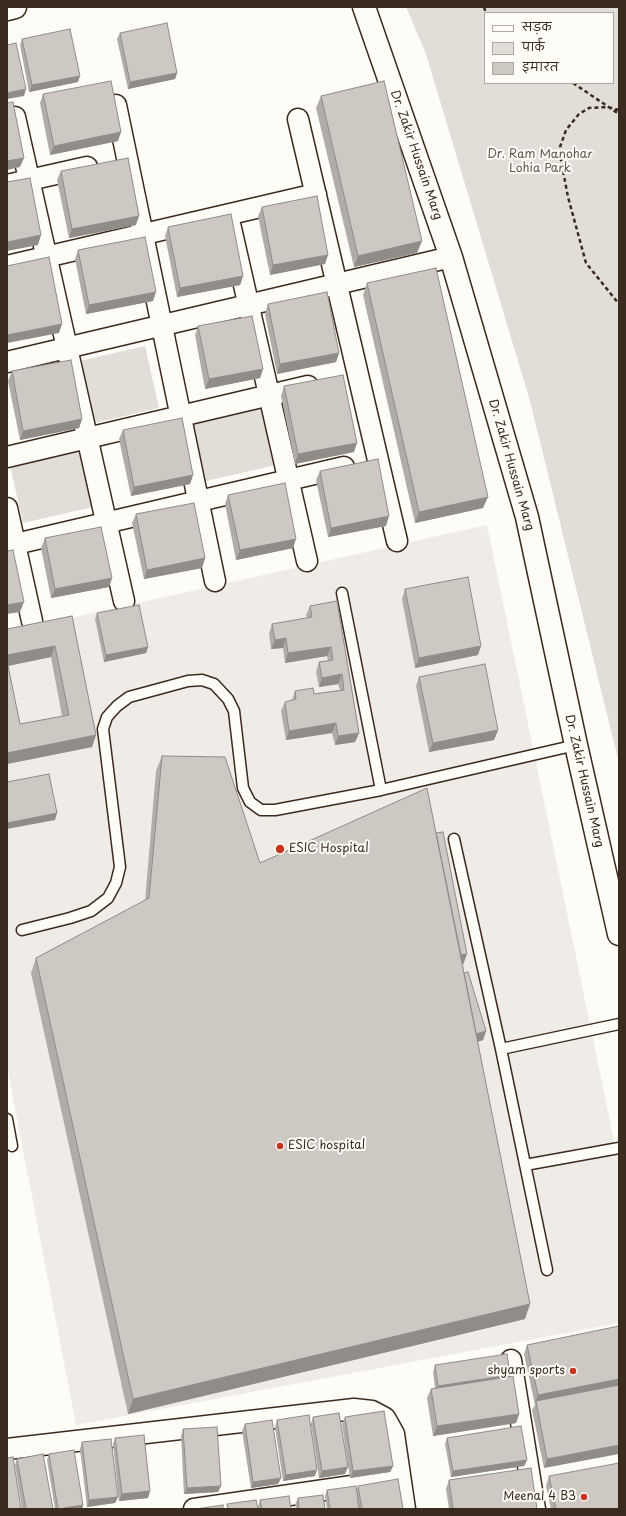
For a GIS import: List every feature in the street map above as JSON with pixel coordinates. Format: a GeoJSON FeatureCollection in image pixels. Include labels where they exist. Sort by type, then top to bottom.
{"type":"FeatureCollection","features":[{"type":"Feature","properties":{"kind":"street"},"geometry":{"type":"LineString","coordinates":[[7,9],[15,7]]}},
{"type":"Feature","properties":{"kind":"street","name":"Dr. Zakir Hussain Marg"},"geometry":{"type":"LineString","coordinates":[[364,7],[451,257],[527,517],[576,745],[619,934]]}},
{"type":"Feature","properties":{"kind":"street"},"geometry":{"type":"LineString","coordinates":[[113,93],[114,160],[143,235],[214,581]]}},
{"type":"Feature","properties":{"kind":"street"},"geometry":{"type":"LineString","coordinates":[[14,113],[124,601]]}},
{"type":"Feature","properties":{"kind":"street"},"geometry":{"type":"LineString","coordinates":[[298,120],[337,284],[344,378],[378,459],[397,541]]}},
{"type":"Feature","properties":{"kind":"street"},"geometry":{"type":"LineString","coordinates":[[7,185],[114,160]]}},
{"type":"Feature","properties":{"kind":"street"},"geometry":{"type":"LineString","coordinates":[[7,266],[316,194]]}},
{"type":"Feature","properties":{"kind":"street"},"geometry":{"type":"LineString","coordinates":[[228,215],[307,561]]}},
{"type":"Feature","properties":{"kind":"street"},"geometry":{"type":"LineString","coordinates":[[7,362],[451,257]]}},
{"type":"Feature","properties":{"kind":"street"},"geometry":{"type":"LineString","coordinates":[[7,457],[344,378]]}},
{"type":"Feature","properties":{"kind":"street"},"geometry":{"type":"LineString","coordinates":[[11,545],[378,459]]}},
{"type":"Feature","properties":{"kind":"street"},"geometry":{"type":"LineString","coordinates":[[7,508],[11,545],[32,621]]}},
{"type":"Feature","properties":{"kind":"street"},"geometry":{"type":"LineString","coordinates":[[511,1360],[535,1509]]}},
{"type":"Feature","properties":{"kind":"street"},"geometry":{"type":"LineString","coordinates":[[7,1449],[354,1409],[372,1411],[385,1418],[394,1434],[405,1509]]}},
{"type":"Feature","properties":{"kind":"street"},"geometry":{"type":"LineString","coordinates":[[194,1509],[400,1479]]}},
{"type":"Feature","properties":{"kind":"lane"},"geometry":{"type":"LineString","coordinates":[[342,593],[381,790]]}},
{"type":"Feature","properties":{"kind":"lane"},"geometry":{"type":"LineString","coordinates":[[22,930],[91,911],[108,898],[116,883],[120,867],[103,729],[107,717],[117,706],[129,698],[188,681],[202,680],[214,684],[228,699],[234,711],[243,788],[250,802],[260,810],[275,810],[381,790],[576,745]]}},
{"type":"Feature","properties":{"kind":"lane"},"geometry":{"type":"LineString","coordinates":[[454,839],[501,1049],[547,1270]]}},
{"type":"Feature","properties":{"kind":"lane"},"geometry":{"type":"LineString","coordinates":[[501,1049],[619,1024]]}},
{"type":"Feature","properties":{"kind":"lane"},"geometry":{"type":"LineString","coordinates":[[7,1119],[12,1146]]}},
{"type":"Feature","properties":{"kind":"lane"},"geometry":{"type":"LineString","coordinates":[[525,1165],[619,1148]]}},
{"type":"Feature","properties":{"kind":"path"},"geometry":{"type":"LineString","coordinates":[[574,84],[619,114]]}},
{"type":"Feature","properties":{"kind":"path"},"geometry":{"type":"LineString","coordinates":[[619,110],[608,107],[589,108],[579,114],[566,130],[560,147],[568,197],[586,263],[619,304]]}},
{"type":"Feature","properties":{"kind":"shaded area","name":"ESIC Hospital"},"geometry":{"type":"Polygon","coordinates":[[[487,525],[619,1165],[619,1323],[76,1425],[7,1067],[7,632],[487,525]]]}},
{"type":"Feature","properties":{"kind":"green space","name":"Dr. Ram Manohar Lohia Park"},"geometry":{"type":"Polygon","coordinates":[[[406,7],[619,7],[619,763],[530,401],[426,54],[406,7]]]}},
{"type":"Feature","properties":{"kind":"green space"},"geometry":{"type":"Polygon","coordinates":[[[145,346],[159,408],[90,424],[75,362],[145,346]]]}},
{"type":"Feature","properties":{"kind":"green space"},"geometry":{"type":"Polygon","coordinates":[[[261,403],[276,465],[206,481],[192,419],[261,403]]]}},
{"type":"Feature","properties":{"kind":"green space"},"geometry":{"type":"Polygon","coordinates":[[[79,446],[93,507],[23,523],[9,461],[79,446]]]}},
{"type":"Feature","properties":{"kind":"building"},"geometry":{"type":"Polygon","coordinates":[[[167,23],[177,73],[130,82],[120,33],[167,23]]]}},
{"type":"Feature","properties":{"kind":"building"},"geometry":{"type":"Polygon","coordinates":[[[70,29],[80,76],[32,85],[22,39],[70,29]]]}},
{"type":"Feature","properties":{"kind":"building"},"geometry":{"type":"Polygon","coordinates":[[[16,43],[26,89],[7,93],[7,45],[16,43]]]}},
{"type":"Feature","properties":{"kind":"building"},"geometry":{"type":"Polygon","coordinates":[[[111,81],[121,132],[54,146],[43,94],[111,81]]]}},
{"type":"Feature","properties":{"kind":"building"},"geometry":{"type":"Polygon","coordinates":[[[384,81],[422,241],[358,256],[321,96],[384,81]]]}},
{"type":"Feature","properties":{"kind":"building"},"geometry":{"type":"Polygon","coordinates":[[[13,102],[24,158],[7,161],[7,103],[13,102]]]}},
{"type":"Feature","properties":{"kind":"building"},"geometry":{"type":"Polygon","coordinates":[[[128,158],[139,216],[72,229],[61,171],[128,158]]]}},
{"type":"Feature","properties":{"kind":"building"},"geometry":{"type":"Polygon","coordinates":[[[30,178],[41,235],[7,242],[7,182],[30,178]]]}},
{"type":"Feature","properties":{"kind":"building"},"geometry":{"type":"Polygon","coordinates":[[[317,196],[328,255],[273,265],[262,207],[317,196]]]}},
{"type":"Feature","properties":{"kind":"building"},"geometry":{"type":"Polygon","coordinates":[[[231,214],[243,276],[180,288],[168,227],[231,214]]]}},
{"type":"Feature","properties":{"kind":"building"},"geometry":{"type":"Polygon","coordinates":[[[145,237],[156,292],[89,305],[78,250],[145,237]]]}},
{"type":"Feature","properties":{"kind":"building"},"geometry":{"type":"Polygon","coordinates":[[[49,257],[62,324],[7,335],[7,266],[49,257]]]}},
{"type":"Feature","properties":{"kind":"building"},"geometry":{"type":"Polygon","coordinates":[[[436,268],[488,497],[419,512],[367,283],[436,268]]]}},
{"type":"Feature","properties":{"kind":"building"},"geometry":{"type":"Polygon","coordinates":[[[327,292],[339,353],[280,364],[268,304],[327,292]]]}},
{"type":"Feature","properties":{"kind":"building"},"geometry":{"type":"Polygon","coordinates":[[[252,316],[263,369],[209,379],[198,326],[252,316]]]}},
{"type":"Feature","properties":{"kind":"building"},"geometry":{"type":"Polygon","coordinates":[[[71,360],[82,419],[23,431],[12,371],[71,360]]]}},
{"type":"Feature","properties":{"kind":"building"},"geometry":{"type":"Polygon","coordinates":[[[343,375],[357,443],[298,454],[284,386],[343,375]]]}},
{"type":"Feature","properties":{"kind":"building"},"geometry":{"type":"Polygon","coordinates":[[[182,418],[193,475],[134,487],[123,430],[182,418]]]}},
{"type":"Feature","properties":{"kind":"building"},"geometry":{"type":"Polygon","coordinates":[[[378,459],[389,516],[331,528],[320,471],[378,459]]]}},
{"type":"Feature","properties":{"kind":"building"},"geometry":{"type":"Polygon","coordinates":[[[285,483],[296,539],[240,550],[228,495],[285,483]]]}},
{"type":"Feature","properties":{"kind":"building"},"geometry":{"type":"Polygon","coordinates":[[[194,503],[205,558],[147,570],[136,514],[194,503]]]}},
{"type":"Feature","properties":{"kind":"building"},"geometry":{"type":"Polygon","coordinates":[[[101,527],[112,578],[55,589],[45,538],[101,527]]]}},
{"type":"Feature","properties":{"kind":"building"},"geometry":{"type":"Polygon","coordinates":[[[13,550],[24,602],[7,605],[7,551],[13,550]]]}},
{"type":"Feature","properties":{"kind":"building"},"geometry":{"type":"Polygon","coordinates":[[[468,577],[481,646],[419,658],[405,589],[468,577]]]}},
{"type":"Feature","properties":{"kind":"building"},"geometry":{"type":"Polygon","coordinates":[[[337,601],[359,733],[338,736],[336,723],[289,731],[285,702],[296,699],[295,691],[313,688],[314,694],[344,690],[342,674],[322,678],[319,662],[333,660],[331,647],[288,653],[286,638],[275,640],[272,624],[312,617],[310,606],[337,601]]]}},
{"type":"Feature","properties":{"kind":"building"},"geometry":{"type":"Polygon","coordinates":[[[139,605],[148,647],[106,655],[97,613],[139,605]]]}},
{"type":"Feature","properties":{"kind":"building"},"geometry":{"type":"Polygon","coordinates":[[[72,616],[96,735],[7,753],[7,661],[20,724],[69,715],[55,646],[7,655],[7,629],[72,616]]]}},
{"type":"Feature","properties":{"kind":"building"},"geometry":{"type":"Polygon","coordinates":[[[485,664],[498,730],[433,743],[419,677],[485,664]]]}},
{"type":"Feature","properties":{"kind":"building","name":"ESIC hospital"},"geometry":{"type":"Polygon","coordinates":[[[162,756],[225,757],[260,863],[427,788],[530,1304],[133,1399],[36,958],[149,898],[162,756]]]}},
{"type":"Feature","properties":{"kind":"building"},"geometry":{"type":"Polygon","coordinates":[[[49,774],[57,813],[7,823],[7,782],[49,774]]]}},
{"type":"Feature","properties":{"kind":"building"},"geometry":{"type":"Polygon","coordinates":[[[443,832],[467,954],[461,955],[436,833],[443,832]]]}},
{"type":"Feature","properties":{"kind":"building"},"geometry":{"type":"Polygon","coordinates":[[[468,972],[486,1031],[476,1034],[464,973],[468,972]]]}},
{"type":"Feature","properties":{"kind":"building","name":"shyam sports"},"geometry":{"type":"Polygon","coordinates":[[[619,1326],[619,1379],[538,1395],[527,1345],[619,1326]]]}},
{"type":"Feature","properties":{"kind":"building"},"geometry":{"type":"Polygon","coordinates":[[[507,1354],[510,1375],[438,1386],[435,1365],[507,1354]]]}},
{"type":"Feature","properties":{"kind":"building"},"geometry":{"type":"Polygon","coordinates":[[[513,1376],[519,1414],[437,1426],[431,1389],[513,1376]]]}},
{"type":"Feature","properties":{"kind":"building"},"geometry":{"type":"Polygon","coordinates":[[[619,1385],[619,1445],[547,1459],[536,1401],[619,1385]]]}},
{"type":"Feature","properties":{"kind":"building"},"geometry":{"type":"Polygon","coordinates":[[[384,1411],[393,1466],[353,1471],[345,1417],[384,1411]]]}},
{"type":"Feature","properties":{"kind":"building"},"geometry":{"type":"Polygon","coordinates":[[[339,1413],[348,1467],[322,1471],[313,1417],[339,1413]]]}},
{"type":"Feature","properties":{"kind":"building"},"geometry":{"type":"Polygon","coordinates":[[[309,1415],[317,1470],[286,1475],[277,1420],[309,1415]]]}},
{"type":"Feature","properties":{"kind":"building"},"geometry":{"type":"Polygon","coordinates":[[[272,1420],[281,1478],[253,1482],[245,1424],[272,1420]]]}},
{"type":"Feature","properties":{"kind":"building"},"geometry":{"type":"Polygon","coordinates":[[[521,1426],[527,1460],[453,1471],[447,1438],[521,1426]]]}},
{"type":"Feature","properties":{"kind":"building"},"geometry":{"type":"Polygon","coordinates":[[[217,1427],[221,1486],[187,1488],[183,1429],[217,1427]]]}},
{"type":"Feature","properties":{"kind":"building"},"geometry":{"type":"Polygon","coordinates":[[[144,1435],[150,1491],[122,1494],[115,1438],[144,1435]]]}},
{"type":"Feature","properties":{"kind":"building"},"geometry":{"type":"Polygon","coordinates":[[[111,1439],[118,1497],[89,1500],[82,1442],[111,1439]]]}},
{"type":"Feature","properties":{"kind":"building"},"geometry":{"type":"Polygon","coordinates":[[[74,1450],[83,1505],[58,1509],[49,1454],[74,1450]]]}},
{"type":"Feature","properties":{"kind":"building"},"geometry":{"type":"Polygon","coordinates":[[[43,1454],[53,1509],[26,1509],[17,1459],[43,1454]]]}},
{"type":"Feature","properties":{"kind":"building"},"geometry":{"type":"Polygon","coordinates":[[[13,1457],[21,1509],[7,1509],[7,1458],[13,1457]]]}},
{"type":"Feature","properties":{"kind":"building","name":"Meenal 4 B3"},"geometry":{"type":"Polygon","coordinates":[[[619,1463],[619,1509],[556,1509],[549,1476],[619,1463]]]}},
{"type":"Feature","properties":{"kind":"building"},"geometry":{"type":"Polygon","coordinates":[[[531,1468],[537,1509],[453,1509],[449,1480],[531,1468]]]}},
{"type":"Feature","properties":{"kind":"building"},"geometry":{"type":"Polygon","coordinates":[[[398,1479],[403,1509],[362,1509],[358,1486],[398,1479]]]}},
{"type":"Feature","properties":{"kind":"building"},"geometry":{"type":"Polygon","coordinates":[[[356,1486],[359,1509],[330,1509],[327,1490],[356,1486]]]}},
{"type":"Feature","properties":{"kind":"building"},"geometry":{"type":"Polygon","coordinates":[[[323,1495],[325,1509],[299,1509],[298,1498],[323,1495]]]}},
{"type":"Feature","properties":{"kind":"building"},"geometry":{"type":"Polygon","coordinates":[[[289,1496],[291,1509],[262,1509],[260,1500],[289,1496]]]}},
{"type":"Feature","properties":{"kind":"building"},"geometry":{"type":"Polygon","coordinates":[[[256,1500],[258,1509],[228,1509],[227,1504],[256,1500]]]}},
{"type":"Feature","properties":{"kind":"building"},"geometry":{"type":"Polygon","coordinates":[[[223,1505],[223,1509],[196,1509],[223,1505]]]}},
{"type":"Feature","properties":{"kind":"place","name":"ESIC Hospital"},"geometry":{"type":"Point","coordinates":[280,849]}},
{"type":"Feature","properties":{"kind":"place","name":"ESIC hospital"},"geometry":{"type":"Point","coordinates":[280,1146]}},
{"type":"Feature","properties":{"kind":"place","name":"shyam sports"},"geometry":{"type":"Point","coordinates":[573,1371]}},
{"type":"Feature","properties":{"kind":"place","name":"Meenal 4 B3"},"geometry":{"type":"Point","coordinates":[584,1497]}}]}
